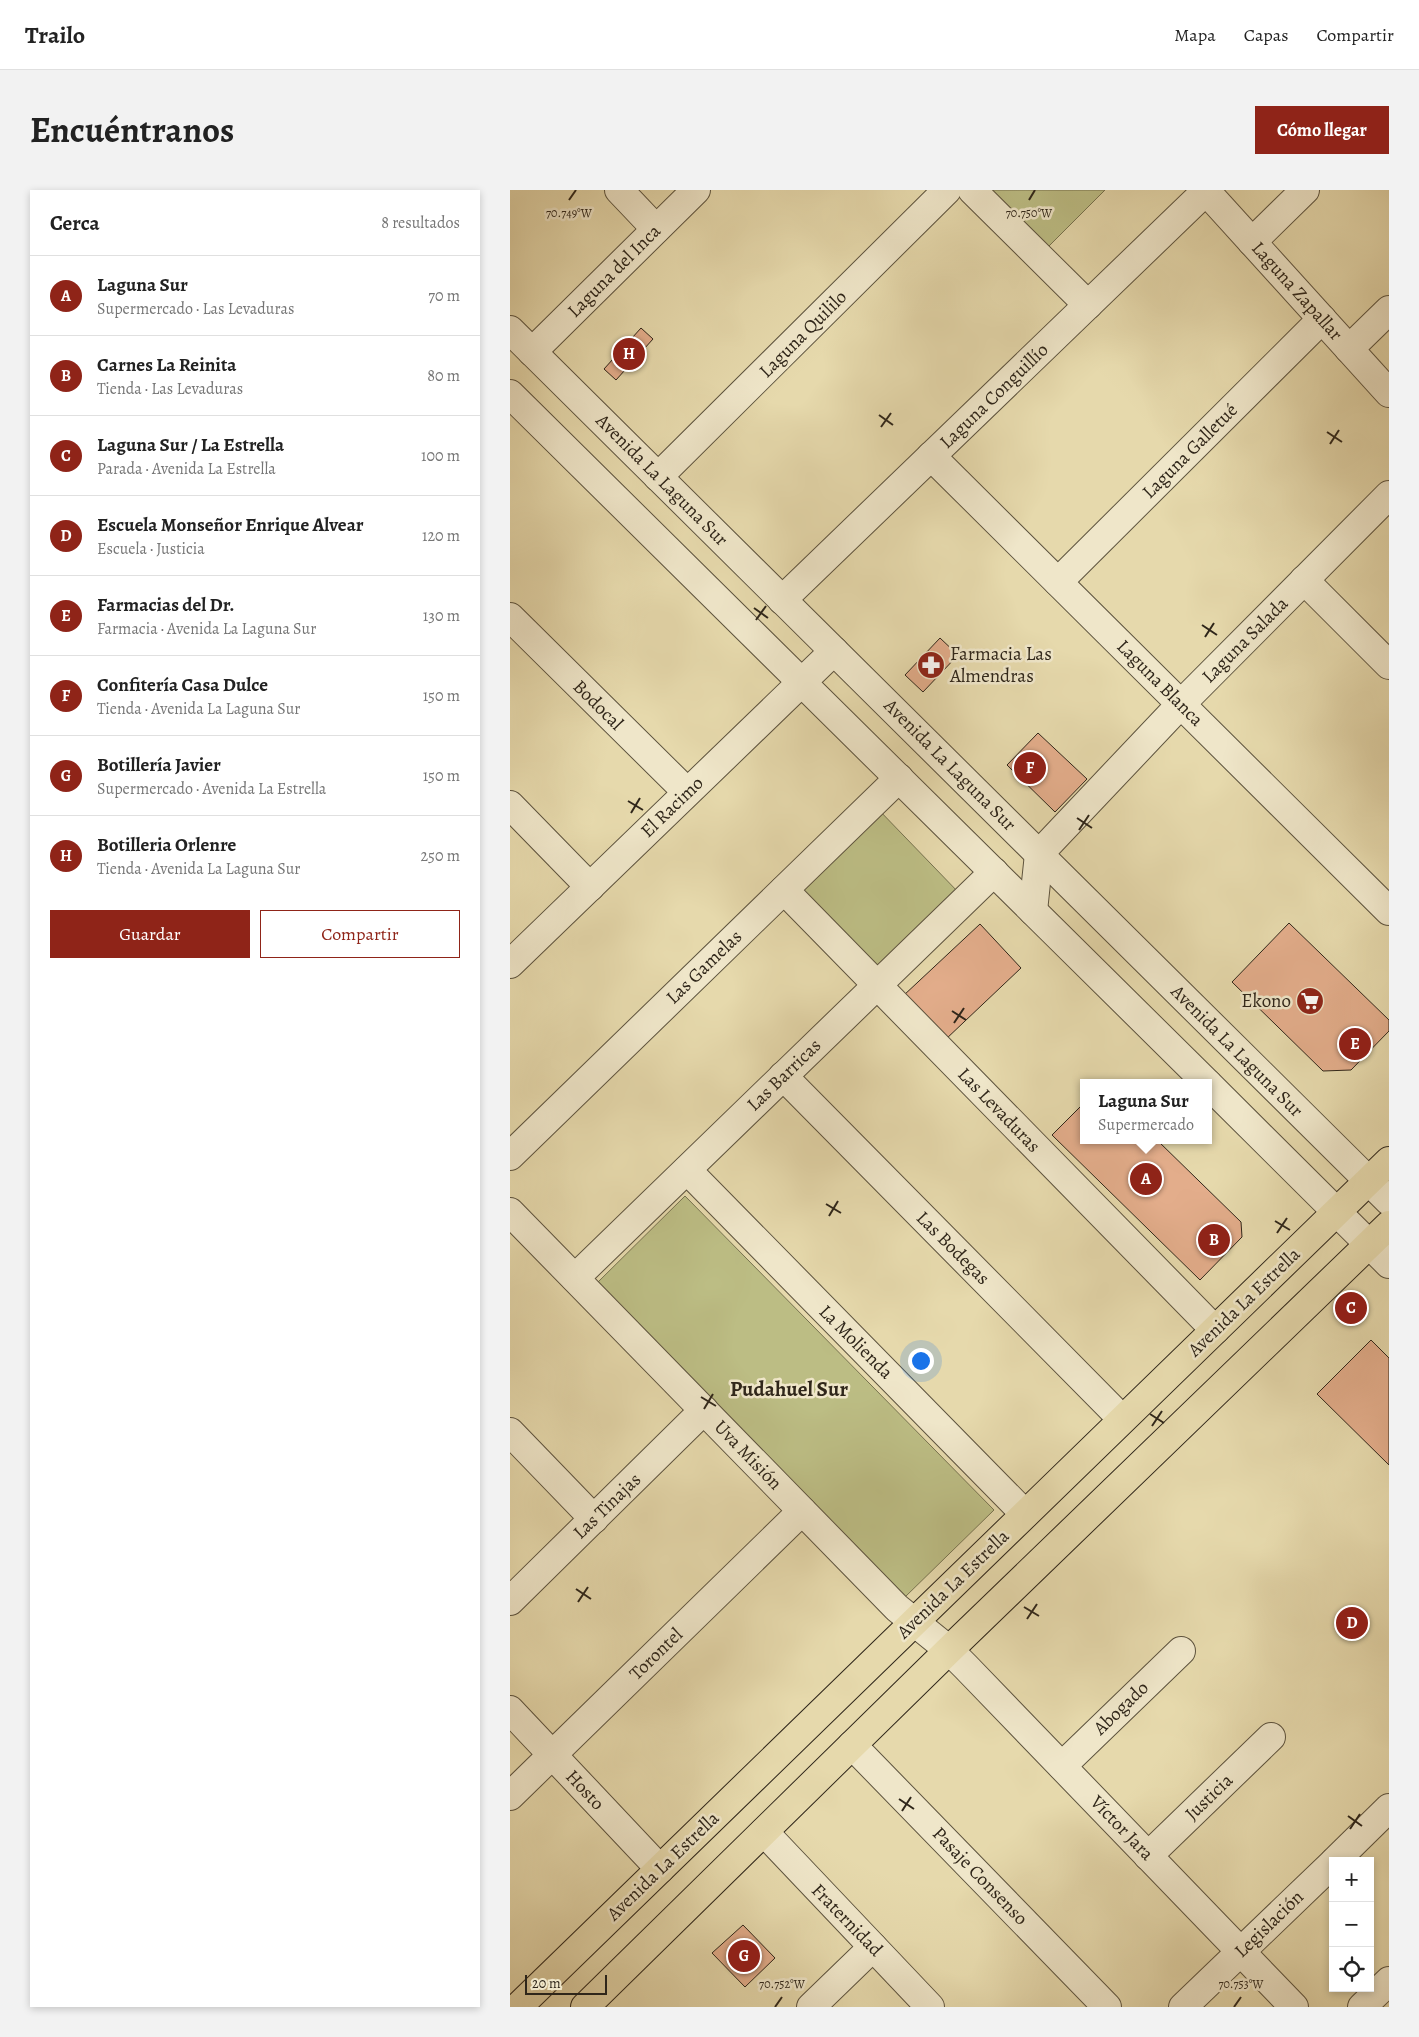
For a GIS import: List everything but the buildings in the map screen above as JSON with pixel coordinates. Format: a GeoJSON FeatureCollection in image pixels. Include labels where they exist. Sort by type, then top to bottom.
{"type":"FeatureCollection","features":[{"type":"Feature","properties":{"kind":"main road","name":"Avenida La Estrella"},"geometry":{"type":"LineString","coordinates":[[518,2007],[1389,1161]]}},
{"type":"Feature","properties":{"kind":"main road"},"geometry":{"type":"LineString","coordinates":[[585,2007],[949,1650],[1389,1225]]}},
{"type":"Feature","properties":{"kind":"street"},"geometry":{"type":"LineString","coordinates":[[619,190],[656,229]]}},
{"type":"Feature","properties":{"kind":"street","name":"Laguna del Inca"},"geometry":{"type":"LineString","coordinates":[[532,352],[696,190]]}},
{"type":"Feature","properties":{"kind":"street","name":"Laguna Quililo"},"geometry":{"type":"LineString","coordinates":[[658,477],[948,190]]}},
{"type":"Feature","properties":{"kind":"street"},"geometry":{"type":"LineString","coordinates":[[972,190],[1088,305]]}},
{"type":"Feature","properties":{"kind":"street"},"geometry":{"type":"LineString","coordinates":[[1252,242],[1305,190]]}},
{"type":"Feature","properties":{"kind":"street","name":"Laguna Conguillío"},"geometry":{"type":"LineString","coordinates":[[782,600],[1205,191]]}},
{"type":"Feature","properties":{"kind":"street","name":"Laguna Zapallar"},"geometry":{"type":"LineString","coordinates":[[1205,191],[1389,393]]}},
{"type":"Feature","properties":{"kind":"street"},"geometry":{"type":"LineString","coordinates":[[1349,349],[1389,310]]}},
{"type":"Feature","properties":{"kind":"street","name":"Laguna Galletué"},"geometry":{"type":"LineString","coordinates":[[1058,582],[1322,319]]}},
{"type":"Feature","properties":{"kind":"street","name":"Avenida La Laguna Sur"},"geometry":{"type":"LineString","coordinates":[[510,330],[1389,1200]]}},
{"type":"Feature","properties":{"kind":"street"},"geometry":{"type":"LineString","coordinates":[[510,394],[1203,1079]]}},
{"type":"Feature","properties":{"kind":"street","name":"Laguna Blanca"},"geometry":{"type":"LineString","coordinates":[[931,456],[1389,911]]}},
{"type":"Feature","properties":{"kind":"street","name":"Laguna Salada"},"geometry":{"type":"LineString","coordinates":[[1039,854],[1181,704],[1389,495]]}},
{"type":"Feature","properties":{"kind":"street"},"geometry":{"type":"LineString","coordinates":[[1304,580],[1389,665]]}},
{"type":"Feature","properties":{"kind":"street","name":"Bodocal"},"geometry":{"type":"LineString","coordinates":[[510,617],[687,792]]}},
{"type":"Feature","properties":{"kind":"street","name":"El Racimo"},"geometry":{"type":"LineString","coordinates":[[510,964],[834,651]]}},
{"type":"Feature","properties":{"kind":"street","name":"Las Gamelas"},"geometry":{"type":"LineString","coordinates":[[510,1156],[899,778]]}},
{"type":"Feature","properties":{"kind":"street"},"geometry":{"type":"LineString","coordinates":[[510,805],[590,887]]}},
{"type":"Feature","properties":{"kind":"street"},"geometry":{"type":"LineString","coordinates":[[1033,911],[1039,854]]}},
{"type":"Feature","properties":{"kind":"street","name":"Las Barricas"},"geometry":{"type":"LineString","coordinates":[[575,1278],[994,872]]}},
{"type":"Feature","properties":{"kind":"street","name":"Las Levaduras"},"geometry":{"type":"LineString","coordinates":[[784,890],[1215,1330]]}},
{"type":"Feature","properties":{"kind":"street","name":"Las Bodegas"},"geometry":{"type":"LineString","coordinates":[[783,1076],[1122,1420]]}},
{"type":"Feature","properties":{"kind":"street"},"geometry":{"type":"LineString","coordinates":[[1212,1088],[1389,1264]]}},
{"type":"Feature","properties":{"kind":"street","name":"La Molienda"},"geometry":{"type":"LineString","coordinates":[[687,1170],[1025,1514]]}},
{"type":"Feature","properties":{"kind":"street","name":"Uva Misión"},"geometry":{"type":"LineString","coordinates":[[510,1212],[802,1511],[914,1622],[949,1650]]}},
{"type":"Feature","properties":{"kind":"street","name":"Las Tinajas"},"geometry":{"type":"LineString","coordinates":[[510,1601],[704,1410]]}},
{"type":"Feature","properties":{"kind":"street"},"geometry":{"type":"LineString","coordinates":[[510,1432],[594,1519]]}},
{"type":"Feature","properties":{"kind":"street","name":"Torontel"},"geometry":{"type":"LineString","coordinates":[[510,1796],[802,1511]]}},
{"type":"Feature","properties":{"kind":"street","name":"Víctor Jara"},"geometry":{"type":"LineString","coordinates":[[949,1650],[1294,2007]]}},
{"type":"Feature","properties":{"kind":"street","name":"Abogado"},"geometry":{"type":"LineString","coordinates":[[1062,1766],[1181,1651]]}},
{"type":"Feature","properties":{"kind":"street","name":"Hosto"},"geometry":{"type":"LineString","coordinates":[[510,1710],[660,1869]]}},
{"type":"Feature","properties":{"kind":"street","name":"Justicia"},"geometry":{"type":"LineString","coordinates":[[1148,1856],[1271,1737]]}},
{"type":"Feature","properties":{"kind":"street","name":"Pasaje Consenso"},"geometry":{"type":"LineString","coordinates":[[852,1745],[1107,2007]]}},
{"type":"Feature","properties":{"kind":"street","name":"Legislación"},"geometry":{"type":"LineString","coordinates":[[1339,1857],[1389,1808]]}},
{"type":"Feature","properties":{"kind":"street","name":"Fraternidad"},"geometry":{"type":"LineString","coordinates":[[764,1832],[930,2007]]}},
{"type":"Feature","properties":{"kind":"street","name":"Legislación"},"geometry":{"type":"LineString","coordinates":[[1183,2007],[1329,1867]]}},
{"type":"Feature","properties":{"kind":"street"},"geometry":{"type":"LineString","coordinates":[[811,2007],[873,1947]]}},
{"type":"Feature","properties":{"kind":"street"},"geometry":{"type":"LineString","coordinates":[[1362,2007],[1389,1981]]}},
{"type":"Feature","properties":{"kind":"green space"},"geometry":{"type":"Polygon","coordinates":[[[988,190],[1105,190],[1046,249],[988,190]]]}},
{"type":"Feature","properties":{"kind":"green space"},"geometry":{"type":"Polygon","coordinates":[[[876,807],[960,894],[879,976],[796,891],[876,807]]]}},
{"type":"Feature","properties":{"kind":"green space"},"geometry":{"type":"Polygon","coordinates":[[[685,1196],[994,1510],[904,1598],[596,1284],[685,1196]]]}},
{"type":"Feature","properties":{"kind":"place","name":"Botilleria Orlenre"},"geometry":{"type":"Point","coordinates":[629,354]}},
{"type":"Feature","properties":{"kind":"place","name":"Farmacia Las Almendras"},"geometry":{"type":"Point","coordinates":[931,665]}},
{"type":"Feature","properties":{"kind":"place","name":"Confitería Casa Dulce"},"geometry":{"type":"Point","coordinates":[1030,768]}},
{"type":"Feature","properties":{"kind":"place","name":"Ekono"},"geometry":{"type":"Point","coordinates":[1310,1001]}},
{"type":"Feature","properties":{"kind":"place","name":"Farmacias del Dr."},"geometry":{"type":"Point","coordinates":[1355,1044]}},
{"type":"Feature","properties":{"kind":"place","name":"Laguna Sur"},"geometry":{"type":"Point","coordinates":[1146,1179]}},
{"type":"Feature","properties":{"kind":"place","name":"Carnes La Reinita"},"geometry":{"type":"Point","coordinates":[1214,1240]}},
{"type":"Feature","properties":{"kind":"place","name":"Laguna Sur / La Estrella"},"geometry":{"type":"Point","coordinates":[1351,1308]}},
{"type":"Feature","properties":{"kind":"place","name":"Escuela Monseñor Enrique Alvear"},"geometry":{"type":"Point","coordinates":[1352,1623]}},
{"type":"Feature","properties":{"kind":"place","name":"Botillería Javier"},"geometry":{"type":"Point","coordinates":[744,1956]}},
{"type":"Feature","properties":{"kind":"district","name":"Pudahuel Sur"},"geometry":{"type":"Point","coordinates":[789,1389]}}]}
